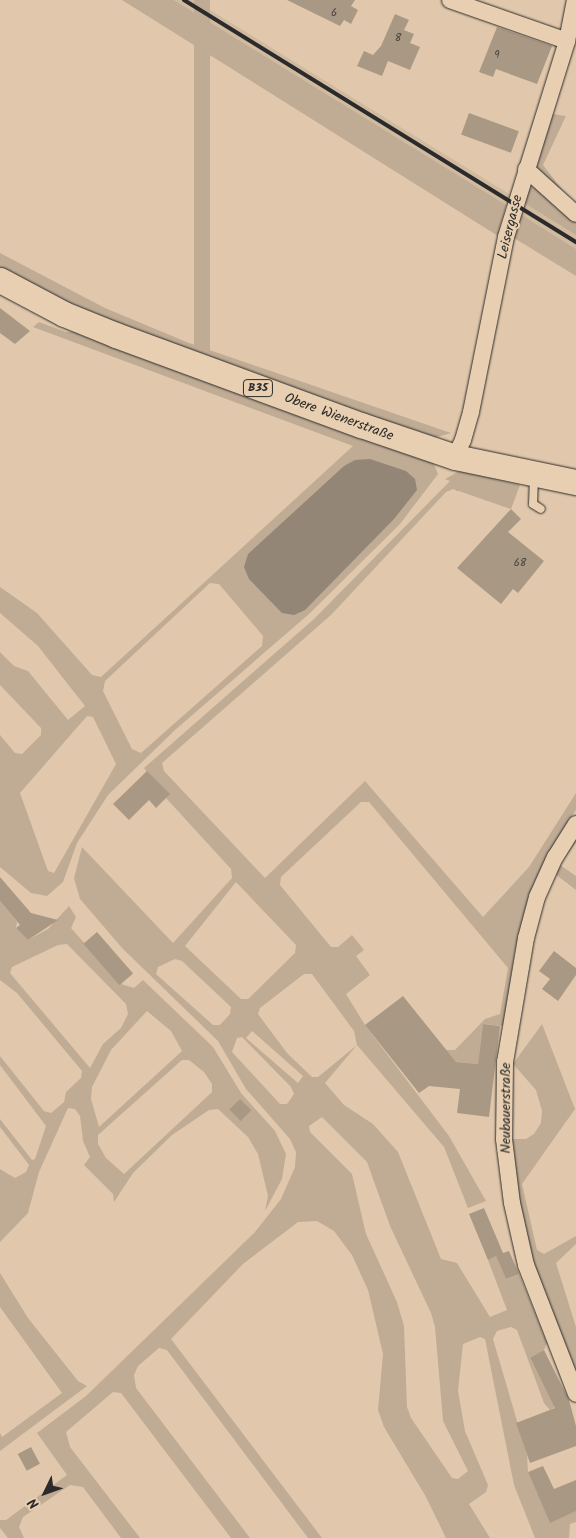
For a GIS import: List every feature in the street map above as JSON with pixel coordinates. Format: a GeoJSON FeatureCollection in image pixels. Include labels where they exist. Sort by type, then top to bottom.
{"type":"FeatureCollection","features":[{"type":"Feature","properties":{"kind":"main road","name":"Obere Wienerstraße"},"geometry":{"type":"LineString","coordinates":[[0,280],[64,314],[116,335],[455,457],[576,482]]}},
{"type":"Feature","properties":{"kind":"street"},"geometry":{"type":"LineString","coordinates":[[450,0],[567,41]]}},
{"type":"Feature","properties":{"kind":"street","name":"Leisergasse"},"geometry":{"type":"LineString","coordinates":[[455,457],[471,412],[506,237],[567,41],[575,0]]}},
{"type":"Feature","properties":{"kind":"street"},"geometry":{"type":"LineString","coordinates":[[526,169],[576,214]]}},
{"type":"Feature","properties":{"kind":"street","name":"Neubauerstraße"},"geometry":{"type":"LineString","coordinates":[[576,824],[551,865],[537,897],[526,938],[505,1062],[504,1139],[512,1203],[526,1265],[576,1394]]}},
{"type":"Feature","properties":{"kind":"lane"},"geometry":{"type":"LineString","coordinates":[[535,475],[533,504],[541,509]]}},
{"type":"Feature","properties":{"kind":"shaded area"},"geometry":{"type":"Polygon","coordinates":[[[122,0],[174,0],[506,205],[498,236],[122,0]]]}},
{"type":"Feature","properties":{"kind":"shaded area"},"geometry":{"type":"Polygon","coordinates":[[[174,0],[194,0],[576,235],[576,249],[174,0]]]}},
{"type":"Feature","properties":{"kind":"shaded area"},"geometry":{"type":"Polygon","coordinates":[[[194,0],[210,0],[210,371],[194,371],[194,0]]]}},
{"type":"Feature","properties":{"kind":"shaded area"},"geometry":{"type":"Polygon","coordinates":[[[553,114],[566,116],[543,165],[567,196],[539,173],[537,166],[553,114]]]}},
{"type":"Feature","properties":{"kind":"shaded area"},"geometry":{"type":"Polygon","coordinates":[[[535,186],[576,219],[576,235],[524,203],[529,188],[535,186]]]}},
{"type":"Feature","properties":{"kind":"shaded area"},"geometry":{"type":"Polygon","coordinates":[[[520,214],[576,249],[576,276],[514,238],[520,214]]]}},
{"type":"Feature","properties":{"kind":"shaded area"},"geometry":{"type":"Polygon","coordinates":[[[0,253],[105,308],[189,343],[451,433],[434,438],[120,327],[0,270],[0,253]]]}},
{"type":"Feature","properties":{"kind":"shaded area"},"geometry":{"type":"Polygon","coordinates":[[[39,322],[66,332],[82,331],[428,460],[434,464],[438,474],[400,524],[309,614],[175,730],[108,795],[77,843],[63,882],[47,896],[31,893],[0,867],[0,735],[15,753],[22,754],[41,735],[41,728],[0,685],[0,652],[14,666],[28,671],[68,720],[85,706],[38,646],[0,613],[0,587],[37,613],[92,675],[101,677],[353,446],[33,327],[39,322]],[[210,583],[105,681],[103,691],[132,749],[141,753],[262,646],[263,636],[219,584],[210,583]],[[87,716],[20,793],[48,871],[54,873],[116,764],[93,717],[87,716]]]}},
{"type":"Feature","properties":{"kind":"shaded area"},"geometry":{"type":"Polygon","coordinates":[[[370,459],[406,471],[415,479],[417,490],[394,519],[305,610],[294,615],[282,613],[249,579],[244,567],[248,554],[344,466],[355,460],[370,459]]]}},
{"type":"Feature","properties":{"kind":"shaded area"},"geometry":{"type":"Polygon","coordinates":[[[461,470],[520,485],[511,509],[453,489],[446,492],[331,615],[162,763],[164,771],[265,878],[365,781],[483,917],[529,867],[576,793],[576,810],[555,842],[526,911],[515,951],[504,1026],[483,1024],[478,1064],[456,1062],[446,1050],[455,1050],[485,1019],[500,1014],[508,968],[369,802],[361,802],[281,877],[280,885],[331,947],[338,947],[352,935],[364,950],[356,956],[370,975],[346,994],[365,1025],[449,1136],[486,1201],[468,1208],[444,1147],[357,1045],[325,1083],[344,1105],[373,1124],[398,1152],[441,1259],[457,1263],[490,1317],[507,1310],[488,1260],[496,1256],[506,1279],[519,1274],[547,1343],[544,1350],[530,1359],[555,1407],[550,1410],[544,1403],[517,1330],[511,1327],[497,1331],[493,1339],[527,1455],[528,1472],[550,1522],[576,1511],[576,1522],[570,1524],[569,1538],[535,1538],[514,1485],[485,1339],[480,1337],[463,1344],[458,1391],[465,1431],[488,1485],[486,1492],[469,1504],[490,1538],[446,1538],[426,1497],[384,1427],[378,1410],[383,1354],[368,1290],[352,1255],[334,1231],[317,1221],[298,1222],[243,1264],[171,1339],[322,1538],[308,1538],[167,1350],[159,1348],[138,1366],[134,1375],[136,1388],[250,1538],[231,1538],[121,1393],[113,1392],[66,1432],[70,1447],[140,1538],[121,1538],[83,1487],[70,1485],[23,1517],[19,1527],[24,1538],[8,1538],[0,1528],[0,1520],[6,1520],[67,1475],[37,1433],[86,1396],[255,1232],[281,1199],[295,1167],[296,1152],[290,1139],[246,1089],[218,1041],[123,949],[80,899],[74,878],[82,847],[173,943],[232,878],[231,869],[166,798],[144,768],[314,619],[450,481],[445,479],[461,470]],[[236,882],[185,946],[241,999],[248,999],[295,953],[296,945],[236,882]],[[175,959],[158,967],[156,974],[213,1025],[220,1025],[230,1014],[231,1007],[182,961],[175,959]],[[304,974],[260,1008],[258,1014],[287,1053],[312,1077],[318,1077],[357,1045],[354,1031],[312,974],[304,974]],[[252,1031],[246,1038],[298,1083],[303,1076],[252,1031]],[[242,1037],[237,1038],[232,1052],[280,1104],[287,1104],[294,1094],[291,1087],[242,1037]],[[322,1117],[309,1126],[310,1132],[352,1174],[366,1234],[397,1302],[404,1326],[407,1407],[411,1418],[452,1478],[458,1479],[468,1471],[443,1421],[435,1327],[431,1313],[390,1226],[367,1162],[322,1117]]]}},
{"type":"Feature","properties":{"kind":"shaded area"},"geometry":{"type":"Polygon","coordinates":[[[576,835],[576,842],[560,865],[576,876],[576,890],[555,874],[576,835]]]}},
{"type":"Feature","properties":{"kind":"shaded area"},"geometry":{"type":"Polygon","coordinates":[[[0,901],[17,922],[16,928],[28,940],[48,929],[69,906],[76,917],[71,928],[121,984],[134,988],[143,980],[213,1047],[241,1093],[275,1131],[286,1154],[282,1179],[265,1211],[268,1196],[258,1154],[248,1137],[218,1109],[209,1110],[172,1135],[133,1173],[114,1202],[113,1194],[84,1165],[90,1157],[83,1141],[80,1116],[75,1109],[68,1108],[39,1172],[28,1213],[0,1242],[0,1169],[15,1178],[26,1172],[29,1165],[0,1127],[0,1119],[32,1160],[35,1159],[46,1126],[0,1065],[0,1056],[44,1111],[51,1113],[64,1102],[66,1092],[81,1078],[82,1071],[17,993],[0,980],[0,901]],[[67,944],[58,945],[12,967],[10,973],[90,1068],[103,1044],[121,1028],[128,1014],[126,1004],[67,944]],[[147,1011],[111,1050],[92,1087],[91,1099],[99,1127],[182,1051],[171,1031],[147,1011]],[[182,1060],[98,1135],[98,1144],[106,1158],[124,1174],[212,1092],[212,1084],[204,1072],[189,1060],[182,1060]]]}},
{"type":"Feature","properties":{"kind":"shaded area"},"geometry":{"type":"Polygon","coordinates":[[[542,1024],[575,1109],[522,1184],[537,1250],[544,1254],[576,1236],[576,1244],[556,1263],[576,1327],[576,1378],[534,1264],[515,1186],[512,1139],[526,1139],[534,1134],[541,1123],[542,1111],[536,1090],[513,1064],[542,1024]]]}},
{"type":"Feature","properties":{"kind":"shaded area"},"geometry":{"type":"Polygon","coordinates":[[[0,1273],[28,1318],[78,1381],[87,1386],[0,1451],[0,1433],[2,1437],[62,1393],[0,1307],[0,1273]]]}},
{"type":"Feature","properties":{"kind":"building"},"geometry":{"type":"Polygon","coordinates":[[[287,0],[355,0],[351,6],[358,10],[351,24],[344,20],[340,26],[287,0]]]}},
{"type":"Feature","properties":{"kind":"building"},"geometry":{"type":"Polygon","coordinates":[[[395,14],[409,20],[404,30],[414,34],[410,43],[420,47],[410,70],[388,61],[382,76],[357,66],[364,51],[373,55],[381,46],[395,14]]]}},
{"type":"Feature","properties":{"kind":"building"},"geometry":{"type":"Polygon","coordinates":[[[497,27],[552,46],[537,84],[496,69],[493,77],[479,72],[497,27]]]}},
{"type":"Feature","properties":{"kind":"building"},"geometry":{"type":"Polygon","coordinates":[[[469,113],[519,131],[511,153],[461,135],[469,113]]]}},
{"type":"Feature","properties":{"kind":"building"},"geometry":{"type":"Polygon","coordinates":[[[0,308],[30,331],[15,344],[0,333],[0,308]]]}},
{"type":"Feature","properties":{"kind":"building"},"geometry":{"type":"Polygon","coordinates":[[[511,509],[521,519],[508,532],[544,561],[518,593],[513,589],[501,604],[457,568],[511,509]]]}},
{"type":"Feature","properties":{"kind":"building"},"geometry":{"type":"Polygon","coordinates":[[[147,771],[170,794],[156,808],[149,800],[129,820],[113,804],[147,771]]]}},
{"type":"Feature","properties":{"kind":"building"},"geometry":{"type":"Polygon","coordinates":[[[0,877],[31,913],[58,920],[28,940],[16,928],[20,925],[0,901],[0,877]]]}},
{"type":"Feature","properties":{"kind":"building"},"geometry":{"type":"Polygon","coordinates":[[[97,932],[133,974],[119,985],[83,944],[97,932]]]}},
{"type":"Feature","properties":{"kind":"building"},"geometry":{"type":"Polygon","coordinates":[[[554,951],[576,968],[576,975],[558,1001],[542,989],[550,979],[539,971],[554,951]]]}},
{"type":"Feature","properties":{"kind":"building"},"geometry":{"type":"Polygon","coordinates":[[[403,996],[456,1062],[478,1064],[483,1024],[500,1026],[489,1117],[457,1113],[460,1089],[429,1086],[419,1093],[365,1025],[403,996]]]}},
{"type":"Feature","properties":{"kind":"building"},"geometry":{"type":"Polygon","coordinates":[[[240,1099],[251,1110],[241,1121],[229,1110],[240,1099]]]}},
{"type":"Feature","properties":{"kind":"building"},"geometry":{"type":"Polygon","coordinates":[[[484,1208],[503,1253],[509,1251],[519,1274],[506,1279],[496,1256],[488,1260],[469,1214],[484,1208]]]}},
{"type":"Feature","properties":{"kind":"building"},"geometry":{"type":"Polygon","coordinates":[[[544,1350],[569,1400],[576,1426],[576,1446],[530,1463],[516,1423],[555,1408],[530,1358],[544,1350]]]}},
{"type":"Feature","properties":{"kind":"building"},"geometry":{"type":"Polygon","coordinates":[[[31,1447],[40,1464],[27,1471],[18,1454],[31,1447]]]}},
{"type":"Feature","properties":{"kind":"building"},"geometry":{"type":"Polygon","coordinates":[[[543,1466],[554,1489],[576,1480],[576,1511],[550,1523],[528,1472],[543,1466]]]}},
{"type":"Feature","properties":{"kind":"railway"},"geometry":{"type":"LineString","coordinates":[[184,0],[576,242]]}}]}
